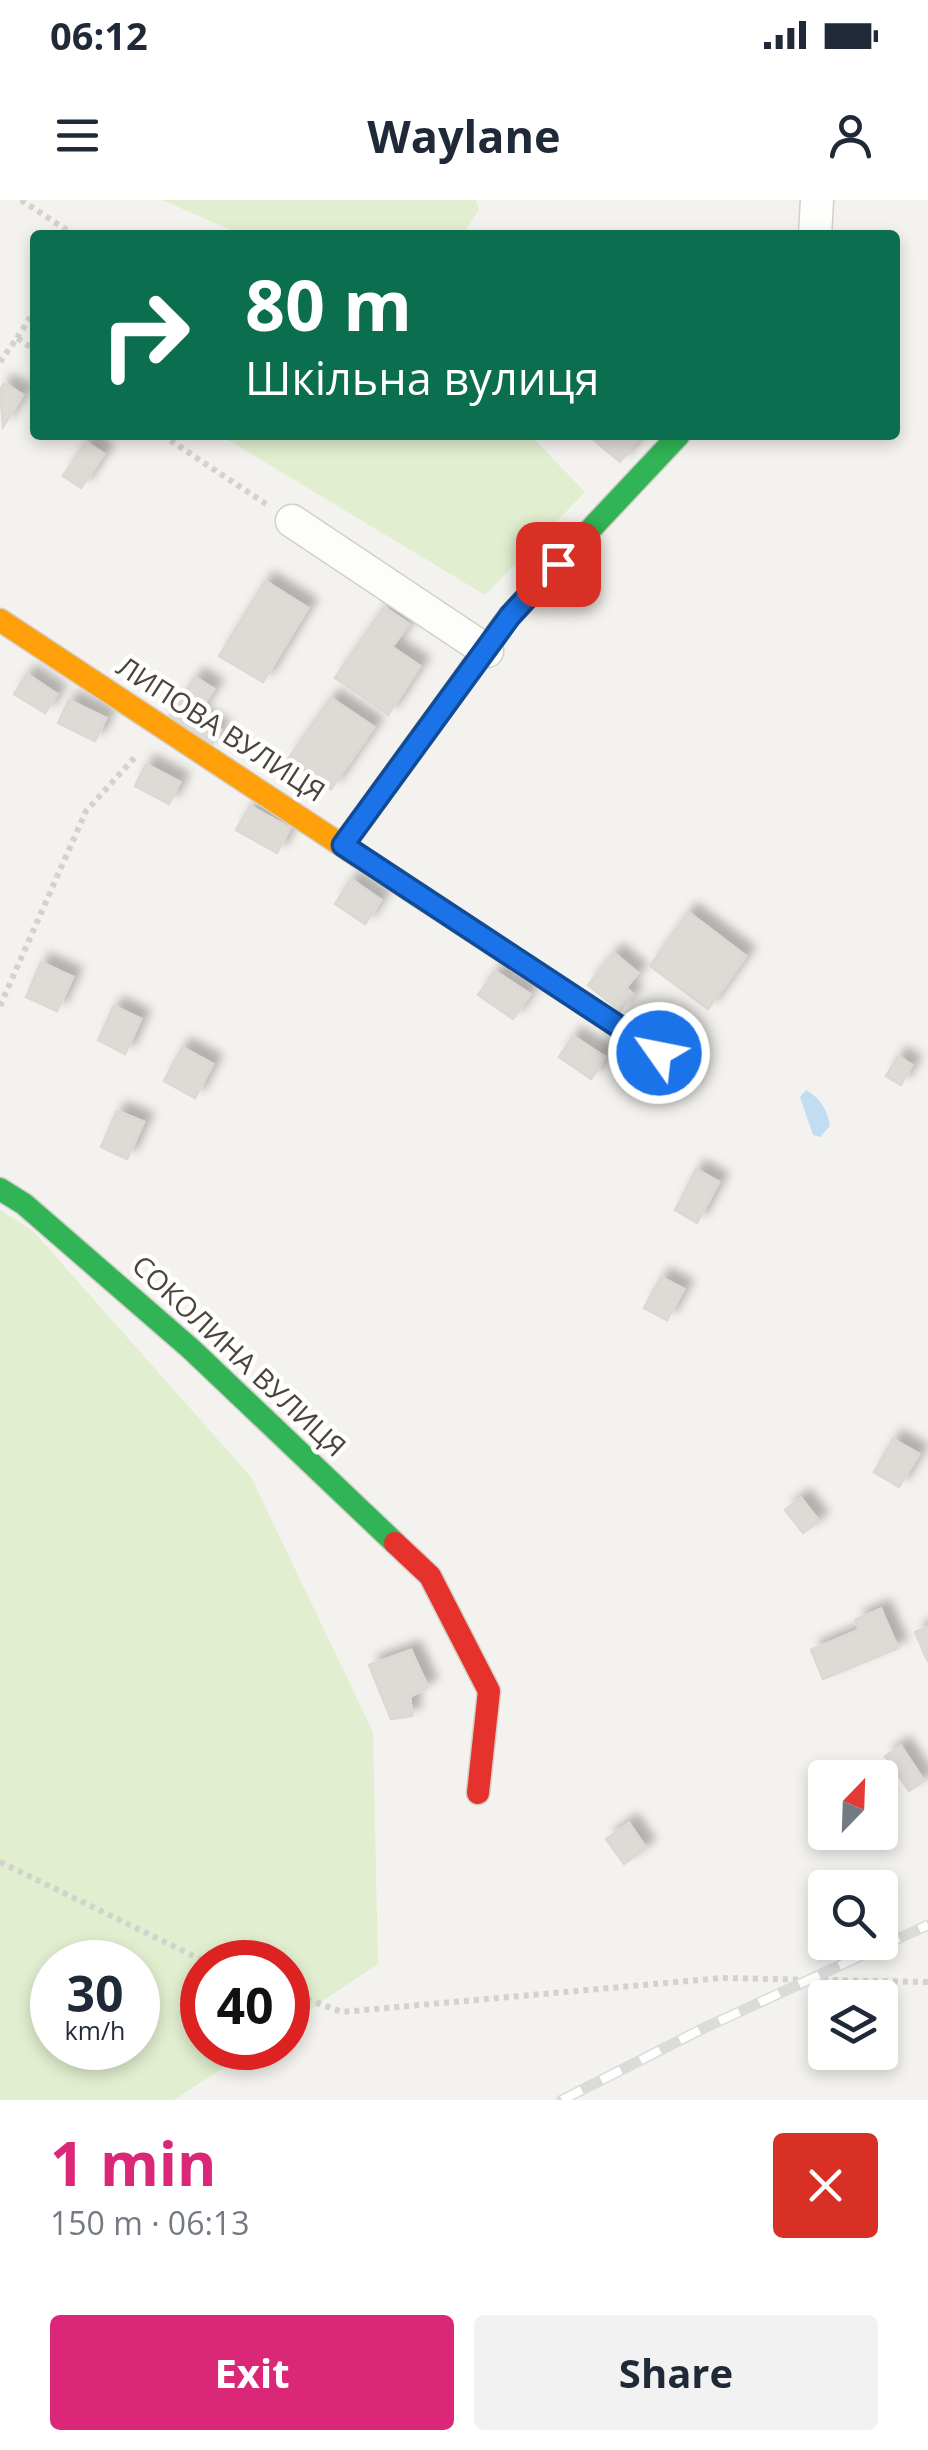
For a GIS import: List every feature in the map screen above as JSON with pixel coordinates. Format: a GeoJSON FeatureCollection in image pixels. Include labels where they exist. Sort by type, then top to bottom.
{"type":"FeatureCollection","features":[{"type":"Feature","properties":{"kind":"street"},"geometry":{"type":"LineString","coordinates":[[815,230],[817,200]]}},
{"type":"Feature","properties":{"kind":"street"},"geometry":{"type":"LineString","coordinates":[[343,845],[510,616],[674,440]]}},
{"type":"Feature","properties":{"kind":"street"},"geometry":{"type":"LineString","coordinates":[[292,521],[488,651]]}},
{"type":"Feature","properties":{"kind":"street","name":"ЛИПОВА ВУЛИЦЯ"},"geometry":{"type":"LineString","coordinates":[[0,620],[659,1053]]}},
{"type":"Feature","properties":{"kind":"street","name":"СОКОЛИНА ВУЛИЦЯ"},"geometry":{"type":"LineString","coordinates":[[0,1189],[24,1204],[191,1349],[430,1576],[489,1691],[478,1793]]}},
{"type":"Feature","properties":{"kind":"path"},"geometry":{"type":"LineString","coordinates":[[21,200],[66,230]]}},
{"type":"Feature","properties":{"kind":"path"},"geometry":{"type":"LineString","coordinates":[[0,362],[30,318]]}},
{"type":"Feature","properties":{"kind":"path"},"geometry":{"type":"LineString","coordinates":[[17,338],[30,347]]}},
{"type":"Feature","properties":{"kind":"path"},"geometry":{"type":"LineString","coordinates":[[170,440],[292,521]]}},
{"type":"Feature","properties":{"kind":"path"},"geometry":{"type":"LineString","coordinates":[[0,1006],[86,811],[162,726]]}},
{"type":"Feature","properties":{"kind":"path"},"geometry":{"type":"LineString","coordinates":[[0,1862],[180,1949]]}},
{"type":"Feature","properties":{"kind":"path"},"geometry":{"type":"LineString","coordinates":[[310,2000],[342,2012],[721,1978],[928,1982]]}},
{"type":"Feature","properties":{"kind":"green space"},"geometry":{"type":"Polygon","coordinates":[[[162,200],[476,200],[479,210],[465,230],[231,230],[162,200]]]}},
{"type":"Feature","properties":{"kind":"green space"},"geometry":{"type":"Polygon","coordinates":[[[228,440],[535,440],[585,492],[485,595],[228,440]]]}},
{"type":"Feature","properties":{"kind":"green space"},"geometry":{"type":"Polygon","coordinates":[[[0,1210],[33,1231],[251,1477],[373,1732],[378,1964],[310,2009],[310,1940],[180,1940],[180,2070],[220,2070],[174,2100],[0,2100],[0,1210]]]}},
{"type":"Feature","properties":{"kind":"water"},"geometry":{"type":"Polygon","coordinates":[[[806,1090],[827,1114],[830,1126],[820,1137],[813,1135],[800,1097],[806,1090]]]}},
{"type":"Feature","properties":{"kind":"building"},"geometry":{"type":"Polygon","coordinates":[[[4,383],[23,395],[3,427],[0,390],[4,383]]]}},
{"type":"Feature","properties":{"kind":"building"},"geometry":{"type":"Polygon","coordinates":[[[594,440],[637,440],[620,462],[594,440]]]}},
{"type":"Feature","properties":{"kind":"building"},"geometry":{"type":"Polygon","coordinates":[[[86,442],[104,454],[81,488],[63,476],[86,442]]]}},
{"type":"Feature","properties":{"kind":"building"},"geometry":{"type":"Polygon","coordinates":[[[265,581],[308,608],[263,682],[219,656],[265,581]]]}},
{"type":"Feature","properties":{"kind":"building"},"geometry":{"type":"Polygon","coordinates":[[[384,607],[409,624],[392,647],[420,666],[388,715],[335,678],[384,607]]]}},
{"type":"Feature","properties":{"kind":"building"},"geometry":{"type":"Polygon","coordinates":[[[27,674],[57,694],[45,713],[14,694],[27,674]]]}},
{"type":"Feature","properties":{"kind":"building"},"geometry":{"type":"Polygon","coordinates":[[[195,677],[214,689],[197,715],[221,730],[210,748],[167,720],[195,677]]]}},
{"type":"Feature","properties":{"kind":"building"},"geometry":{"type":"Polygon","coordinates":[[[331,698],[374,727],[331,789],[288,759],[331,698]]]}},
{"type":"Feature","properties":{"kind":"building"},"geometry":{"type":"Polygon","coordinates":[[[69,700],[106,718],[95,741],[58,723],[69,700]]]}},
{"type":"Feature","properties":{"kind":"building"},"geometry":{"type":"Polygon","coordinates":[[[146,764],[180,782],[169,804],[135,786],[146,764]]]}},
{"type":"Feature","properties":{"kind":"building"},"geometry":{"type":"Polygon","coordinates":[[[250,806],[290,828],[277,853],[236,830],[250,806]]]}},
{"type":"Feature","properties":{"kind":"building"},"geometry":{"type":"Polygon","coordinates":[[[351,879],[381,900],[365,924],[335,904],[351,879]]]}},
{"type":"Feature","properties":{"kind":"building"},"geometry":{"type":"Polygon","coordinates":[[[688,912],[746,956],[708,1009],[650,966],[688,912]]]}},
{"type":"Feature","properties":{"kind":"building"},"geometry":{"type":"Polygon","coordinates":[[[614,953],[638,973],[626,988],[633,994],[620,1011],[588,985],[614,953]]]}},
{"type":"Feature","properties":{"kind":"building"},"geometry":{"type":"Polygon","coordinates":[[[41,962],[73,977],[57,1011],[26,997],[41,962]]]}},
{"type":"Feature","properties":{"kind":"building"},"geometry":{"type":"Polygon","coordinates":[[[495,971],[530,994],[513,1019],[478,995],[495,971]]]}},
{"type":"Feature","properties":{"kind":"building"},"geometry":{"type":"Polygon","coordinates":[[[114,1006],[141,1019],[125,1054],[98,1040],[114,1006]]]}},
{"type":"Feature","properties":{"kind":"building"},"geometry":{"type":"Polygon","coordinates":[[[573,1036],[605,1057],[591,1079],[559,1057],[573,1036]]]}},
{"type":"Feature","properties":{"kind":"building"},"geometry":{"type":"Polygon","coordinates":[[[182,1047],[213,1064],[195,1098],[164,1081],[182,1047]]]}},
{"type":"Feature","properties":{"kind":"building"},"geometry":{"type":"Polygon","coordinates":[[[898,1056],[912,1065],[901,1085],[886,1076],[898,1056]]]}},
{"type":"Feature","properties":{"kind":"building"},"geometry":{"type":"Polygon","coordinates":[[[117,1111],[144,1122],[127,1159],[101,1147],[117,1111]]]}},
{"type":"Feature","properties":{"kind":"building"},"geometry":{"type":"Polygon","coordinates":[[[696,1169],[719,1182],[697,1223],[675,1210],[696,1169]]]}},
{"type":"Feature","properties":{"kind":"building"},"geometry":{"type":"Polygon","coordinates":[[[661,1277],[684,1289],[667,1320],[644,1308],[661,1277]]]}},
{"type":"Feature","properties":{"kind":"building"},"geometry":{"type":"Polygon","coordinates":[[[893,1439],[919,1454],[899,1487],[874,1472],[893,1439]]]}},
{"type":"Feature","properties":{"kind":"building"},"geometry":{"type":"Polygon","coordinates":[[[801,1498],[819,1521],[803,1533],[785,1510],[801,1498]]]}},
{"type":"Feature","properties":{"kind":"building"},"geometry":{"type":"Polygon","coordinates":[[[881,1609],[898,1648],[823,1679],[811,1650],[859,1630],[855,1620],[881,1609]]]}},
{"type":"Feature","properties":{"kind":"building"},"geometry":{"type":"Polygon","coordinates":[[[928,1627],[928,1662],[915,1632],[928,1627]]]}},
{"type":"Feature","properties":{"kind":"building"},"geometry":{"type":"Polygon","coordinates":[[[411,1650],[428,1687],[410,1697],[412,1716],[391,1719],[369,1665],[411,1650]]]}},
{"type":"Feature","properties":{"kind":"building"},"geometry":{"type":"Polygon","coordinates":[[[901,1746],[924,1781],[909,1791],[898,1775],[898,1760],[888,1760],[885,1756],[901,1746]]]}},
{"type":"Feature","properties":{"kind":"building"},"geometry":{"type":"Polygon","coordinates":[[[629,1823],[646,1848],[624,1864],[606,1839],[629,1823]]]}},
{"type":"Feature","properties":{"kind":"railway"},"geometry":{"type":"LineString","coordinates":[[562,2100],[702,2029],[928,1925]]}},
{"type":"Feature","properties":{"kind":"traffic: fast"},"geometry":{"type":"LineString","coordinates":[[343,845],[509,616],[674,440]]}},
{"type":"Feature","properties":{"kind":"traffic: fast"},"geometry":{"type":"LineString","coordinates":[[0,1189],[24,1204],[191,1349],[395,1543]]}},
{"type":"Feature","properties":{"kind":"traffic: slow"},"geometry":{"type":"LineString","coordinates":[[0,620],[349,850]]}},
{"type":"Feature","properties":{"kind":"traffic: jam"},"geometry":{"type":"LineString","coordinates":[[349,850],[659,1053]]}},
{"type":"Feature","properties":{"kind":"traffic: jam"},"geometry":{"type":"LineString","coordinates":[[395,1543],[430,1576],[489,1691],[478,1793]]}},
{"type":"Feature","properties":{"kind":"route"},"geometry":{"type":"LineString","coordinates":[[558,564],[510,616],[343,845],[659,1053]]}}]}
